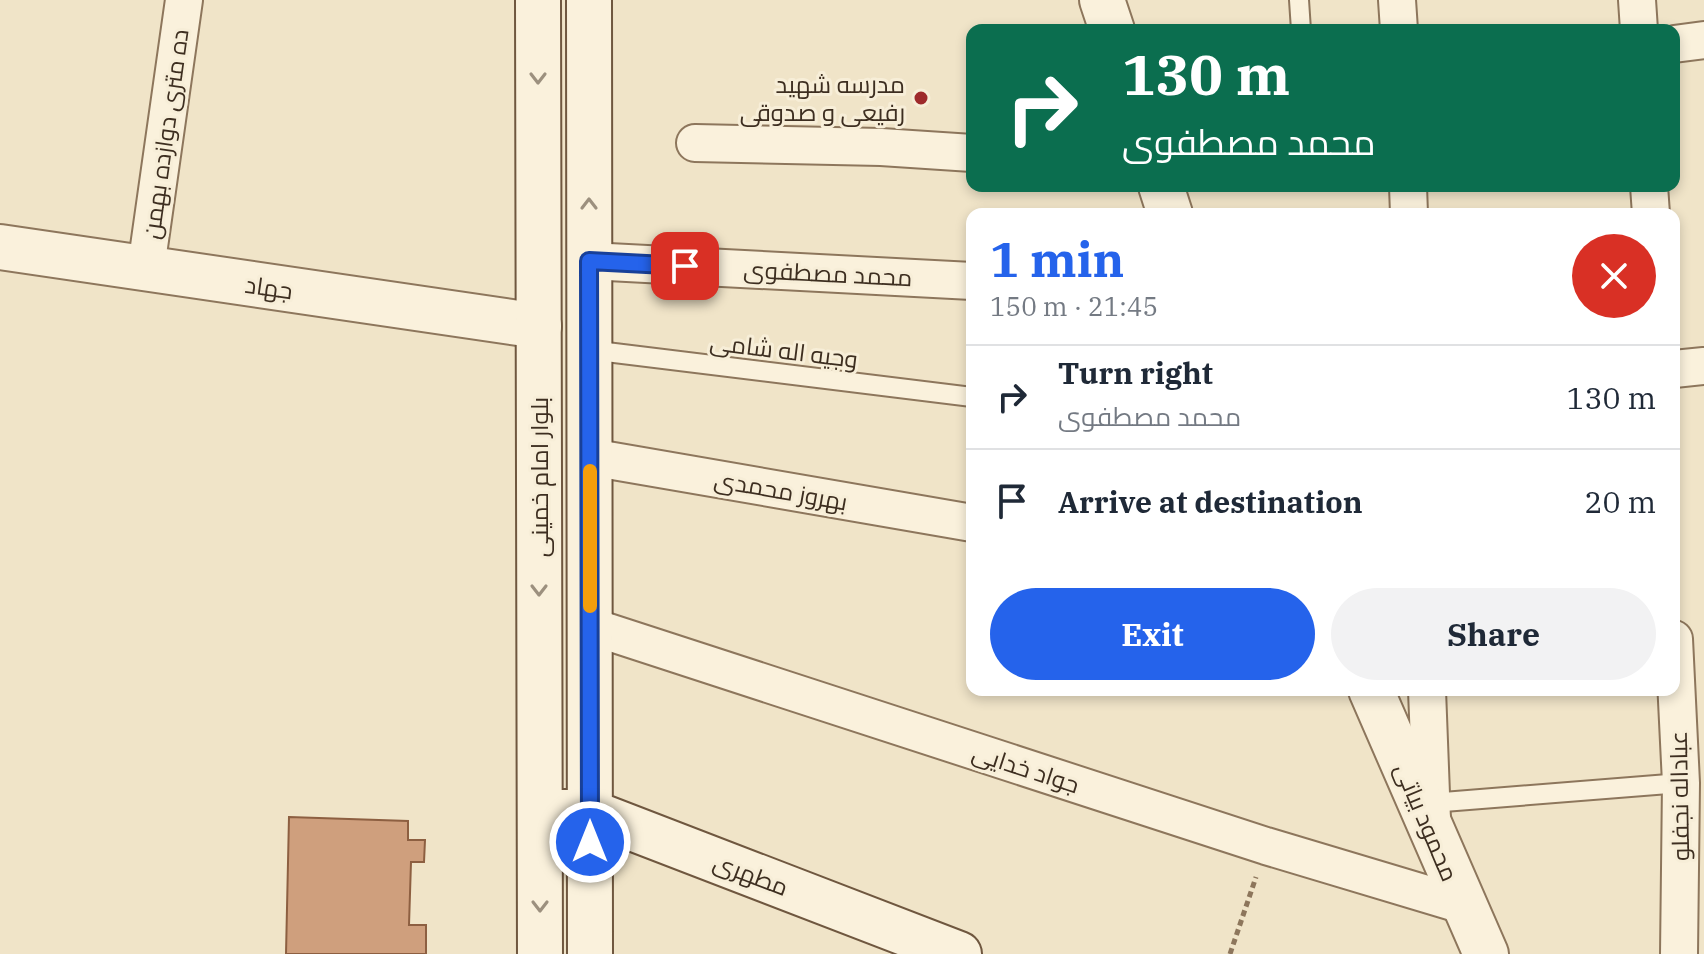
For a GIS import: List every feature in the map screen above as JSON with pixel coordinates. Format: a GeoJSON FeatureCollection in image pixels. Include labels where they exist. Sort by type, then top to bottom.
{"type":"FeatureCollection","features":[{"type":"Feature","properties":{"kind":"main road","name":"بلوار امام خمینی"},"geometry":{"type":"LineString","coordinates":[[538,0],[540,954]]}},
{"type":"Feature","properties":{"kind":"main road"},"geometry":{"type":"LineString","coordinates":[[589,0],[590,954]]}},
{"type":"Feature","properties":{"kind":"main road"},"geometry":{"type":"LineString","coordinates":[[1102,0],[1110,24]]}},
{"type":"Feature","properties":{"kind":"main road","name":"جهاد"},"geometry":{"type":"LineString","coordinates":[[0,247],[539,326]]}},
{"type":"Feature","properties":{"kind":"main road","name":"محمود بیاتی"},"geometry":{"type":"LineString","coordinates":[[1374,696],[1432,819],[1463,905],[1486,954]]}},
{"type":"Feature","properties":{"kind":"main road","name":"مطهری"},"geometry":{"type":"LineString","coordinates":[[540,811],[590,812],[959,954]]}},
{"type":"Feature","properties":{"kind":"street","name":"ده متری دوازده بهمن"},"geometry":{"type":"LineString","coordinates":[[146,268],[184,0]]}},
{"type":"Feature","properties":{"kind":"street"},"geometry":{"type":"LineString","coordinates":[[1397,0],[1399,24]]}},
{"type":"Feature","properties":{"kind":"street"},"geometry":{"type":"LineString","coordinates":[[1637,0],[1639,24]]}},
{"type":"Feature","properties":{"kind":"street"},"geometry":{"type":"LineString","coordinates":[[1680,43],[1704,40]]}},
{"type":"Feature","properties":{"kind":"street"},"geometry":{"type":"LineString","coordinates":[[695,143],[881,147],[966,153]]}},
{"type":"Feature","properties":{"kind":"street","name":"محمد مصطفوی"},"geometry":{"type":"LineString","coordinates":[[589,261],[966,281]]}},
{"type":"Feature","properties":{"kind":"street"},"geometry":{"type":"LineString","coordinates":[[1680,368],[1704,366]]}},
{"type":"Feature","properties":{"kind":"street","name":"بهروز محمدی"},"geometry":{"type":"LineString","coordinates":[[590,457],[966,522]]}},
{"type":"Feature","properties":{"kind":"street","name":"جواد خدایی"},"geometry":{"type":"LineString","coordinates":[[590,626],[1266,846],[1463,905]]}},
{"type":"Feature","properties":{"kind":"street"},"geometry":{"type":"LineString","coordinates":[[1427,696],[1432,819]]}},
{"type":"Feature","properties":{"kind":"street","name":"عباداله نجفلو"},"geometry":{"type":"LineString","coordinates":[[1677,696],[1681,783],[1679,954]]}},
{"type":"Feature","properties":{"kind":"lane"},"geometry":{"type":"LineString","coordinates":[[1299,0],[1301,24]]}},
{"type":"Feature","properties":{"kind":"lane","name":"وجیه اله شامی"},"geometry":{"type":"LineString","coordinates":[[589,350],[966,396]]}},
{"type":"Feature","properties":{"kind":"lane"},"geometry":{"type":"LineString","coordinates":[[1432,819],[1681,783]]}},
{"type":"Feature","properties":{"kind":"path"},"geometry":{"type":"LineString","coordinates":[[1230,954],[1266,846]]}},
{"type":"Feature","properties":{"kind":"building"},"geometry":{"type":"Polygon","coordinates":[[[289,817],[408,821],[408,840],[425,840],[424,862],[411,862],[409,925],[426,925],[426,954],[286,954],[289,817]]]}},
{"type":"Feature","properties":{"kind":"slow traffic"},"geometry":{"type":"LineString","coordinates":[[590,471],[590,606]]}},
{"type":"Feature","properties":{"kind":"place","name":"مدرسه شهید رفیعی و صدوقی"},"geometry":{"type":"Point","coordinates":[921,98]}},
{"type":"Feature","properties":{"kind":"route"},"geometry":{"type":"LineString","coordinates":[[590,842],[589,261],[685,266]]}}]}
